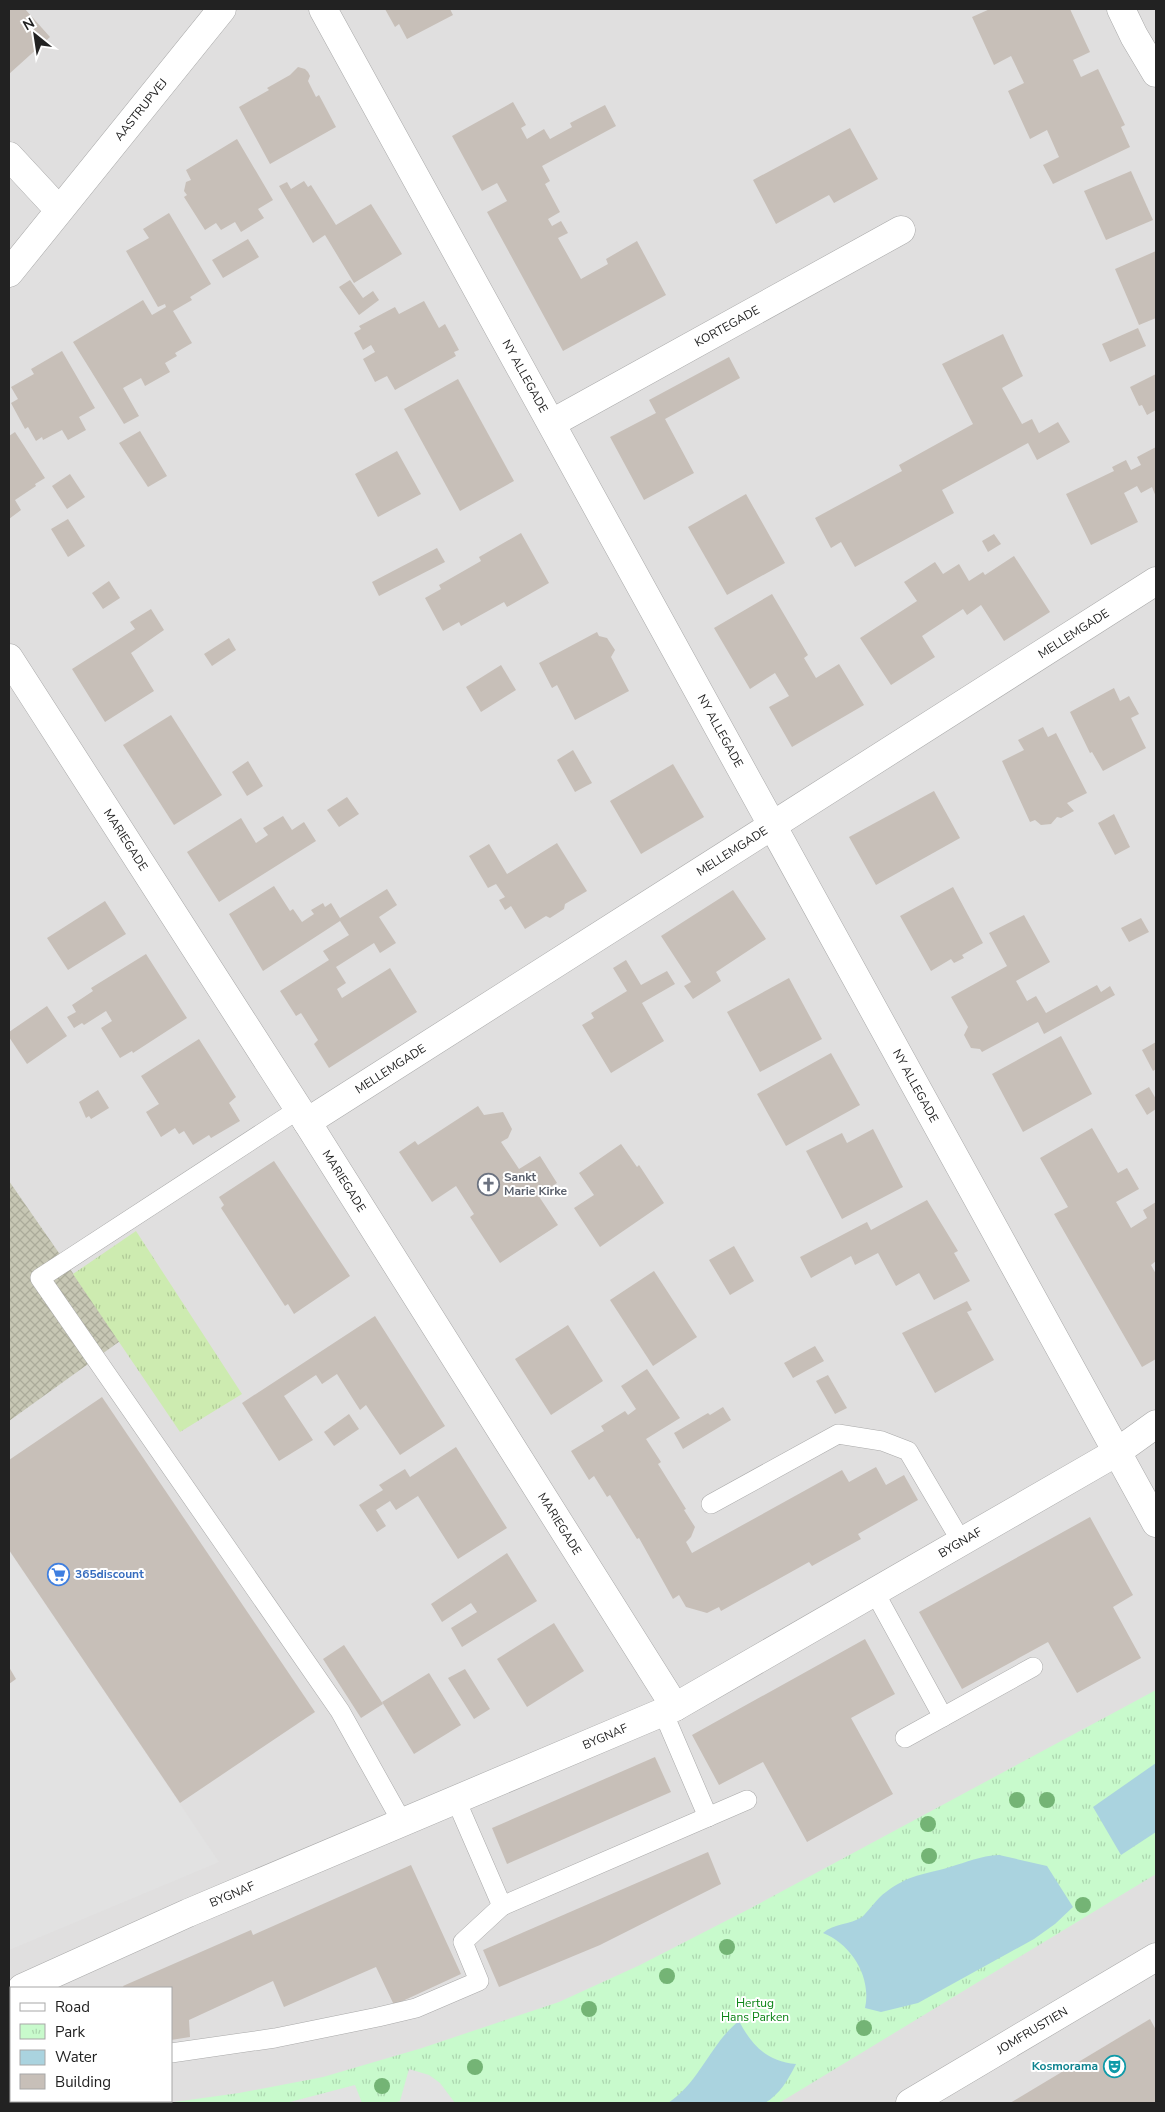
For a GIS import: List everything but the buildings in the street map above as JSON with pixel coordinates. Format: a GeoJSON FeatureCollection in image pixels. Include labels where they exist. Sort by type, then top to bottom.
{"type":"FeatureCollection","features":[{"type":"Feature","properties":{"kind":"street","name":"AASTRUPVEJ"},"geometry":{"type":"LineString","coordinates":[[9,272],[222,9]]}},
{"type":"Feature","properties":{"kind":"street","name":"NY ALLEGADE"},"geometry":{"type":"LineString","coordinates":[[323,9],[1156,1524]]}},
{"type":"Feature","properties":{"kind":"street"},"geometry":{"type":"LineString","coordinates":[[1121,9],[1134,36],[1156,73]]}},
{"type":"Feature","properties":{"kind":"street"},"geometry":{"type":"LineString","coordinates":[[9,156],[59,210]]}},
{"type":"Feature","properties":{"kind":"street","name":"KORTEGADE"},"geometry":{"type":"LineString","coordinates":[[552,423],[901,230]]}},
{"type":"Feature","properties":{"kind":"street","name":"MELLEMGADE"},"geometry":{"type":"LineString","coordinates":[[303,1115],[773,826],[1156,581]]}},
{"type":"Feature","properties":{"kind":"street","name":"MARIEGADE"},"geometry":{"type":"LineString","coordinates":[[9,658],[303,1115],[669,1709]]}},
{"type":"Feature","properties":{"kind":"street","name":"BYGNAF"},"geometry":{"type":"LineString","coordinates":[[27,1987],[188,1913],[669,1709],[1117,1452],[1156,1424]]}},
{"type":"Feature","properties":{"kind":"street","name":"JOMFRUSTIEN"},"geometry":{"type":"LineString","coordinates":[[910,2103],[1156,1957]]}},
{"type":"Feature","properties":{"kind":"lane","name":"MELLEMGADE"},"geometry":{"type":"LineString","coordinates":[[303,1115],[40,1278],[340,1711],[402,1822]]}},
{"type":"Feature","properties":{"kind":"lane"},"geometry":{"type":"LineString","coordinates":[[711,1504],[838,1434],[882,1440],[908,1452],[961,1541]]}},
{"type":"Feature","properties":{"kind":"lane"},"geometry":{"type":"LineString","coordinates":[[874,1592],[943,1717]]}},
{"type":"Feature","properties":{"kind":"lane"},"geometry":{"type":"LineString","coordinates":[[905,1738],[1033,1668]]}},
{"type":"Feature","properties":{"kind":"lane"},"geometry":{"type":"LineString","coordinates":[[669,1709],[708,1817]]}},
{"type":"Feature","properties":{"kind":"lane"},"geometry":{"type":"LineString","coordinates":[[456,1800],[502,1906]]}},
{"type":"Feature","properties":{"kind":"lane"},"geometry":{"type":"LineString","coordinates":[[172,2053],[276,2038],[378,2018],[416,2008],[479,1980],[463,1942],[502,1906],[747,1800]]}},
{"type":"Feature","properties":{"kind":"shaded area"},"geometry":{"type":"Polygon","coordinates":[[[9,9],[1156,9],[1156,2103],[9,2103],[9,9]]]}},
{"type":"Feature","properties":{"kind":"shaded area"},"geometry":{"type":"Polygon","coordinates":[[[9,1181],[120,1341],[9,1421],[9,1181]]]}},
{"type":"Feature","properties":{"kind":"shaded area"},"geometry":{"type":"Polygon","coordinates":[[[9,1550],[219,1862],[9,1950],[9,1550]]]}},
{"type":"Feature","properties":{"kind":"shaded area"},"geometry":{"type":"Polygon","coordinates":[[[409,2069],[429,2075],[440,2083],[455,2103],[393,2103],[400,2101],[409,2069]]]}},
{"type":"Feature","properties":{"kind":"shaded area"},"geometry":{"type":"Polygon","coordinates":[[[355,2085],[362,2103],[286,2103],[355,2085]]]}},
{"type":"Feature","properties":{"kind":"green space"},"geometry":{"type":"Polygon","coordinates":[[[136,1231],[242,1394],[180,1432],[73,1274],[136,1231]]]}},
{"type":"Feature","properties":{"kind":"green space","name":"Hertug Hans Parken"},"geometry":{"type":"Polygon","coordinates":[[[1156,1690],[1156,1874],[779,2103],[167,2103],[239,2093],[323,2077],[422,2048],[559,2002],[640,1965],[751,1908],[1156,1690]]]}},
{"type":"Feature","properties":{"kind":"water"},"geometry":{"type":"Polygon","coordinates":[[[1156,1763],[1156,1832],[1121,1855],[1093,1807],[1156,1763]]]}},
{"type":"Feature","properties":{"kind":"water"},"geometry":{"type":"Polygon","coordinates":[[[999,1855],[1047,1866],[1073,1907],[1055,1924],[1034,1939],[918,2003],[881,2012],[865,2008],[865,1985],[857,1963],[842,1945],[823,1933],[832,1927],[862,1917],[883,1895],[910,1878],[980,1858],[999,1855]]]}},
{"type":"Feature","properties":{"kind":"water"},"geometry":{"type":"Polygon","coordinates":[[[739,2021],[749,2038],[762,2051],[777,2060],[796,2064],[779,2091],[765,2103],[668,2103],[689,2085],[720,2041],[739,2021]]]}},
{"type":"Feature","properties":{"kind":"place","name":"Sankt Marie Kirke"},"geometry":{"type":"Point","coordinates":[488,1184]}},
{"type":"Feature","properties":{"kind":"place","name":"365discount"},"geometry":{"type":"Point","coordinates":[59,1574]}},
{"type":"Feature","properties":{"kind":"place","name":"Kosmorama"},"geometry":{"type":"Point","coordinates":[1114,2066]}}]}
